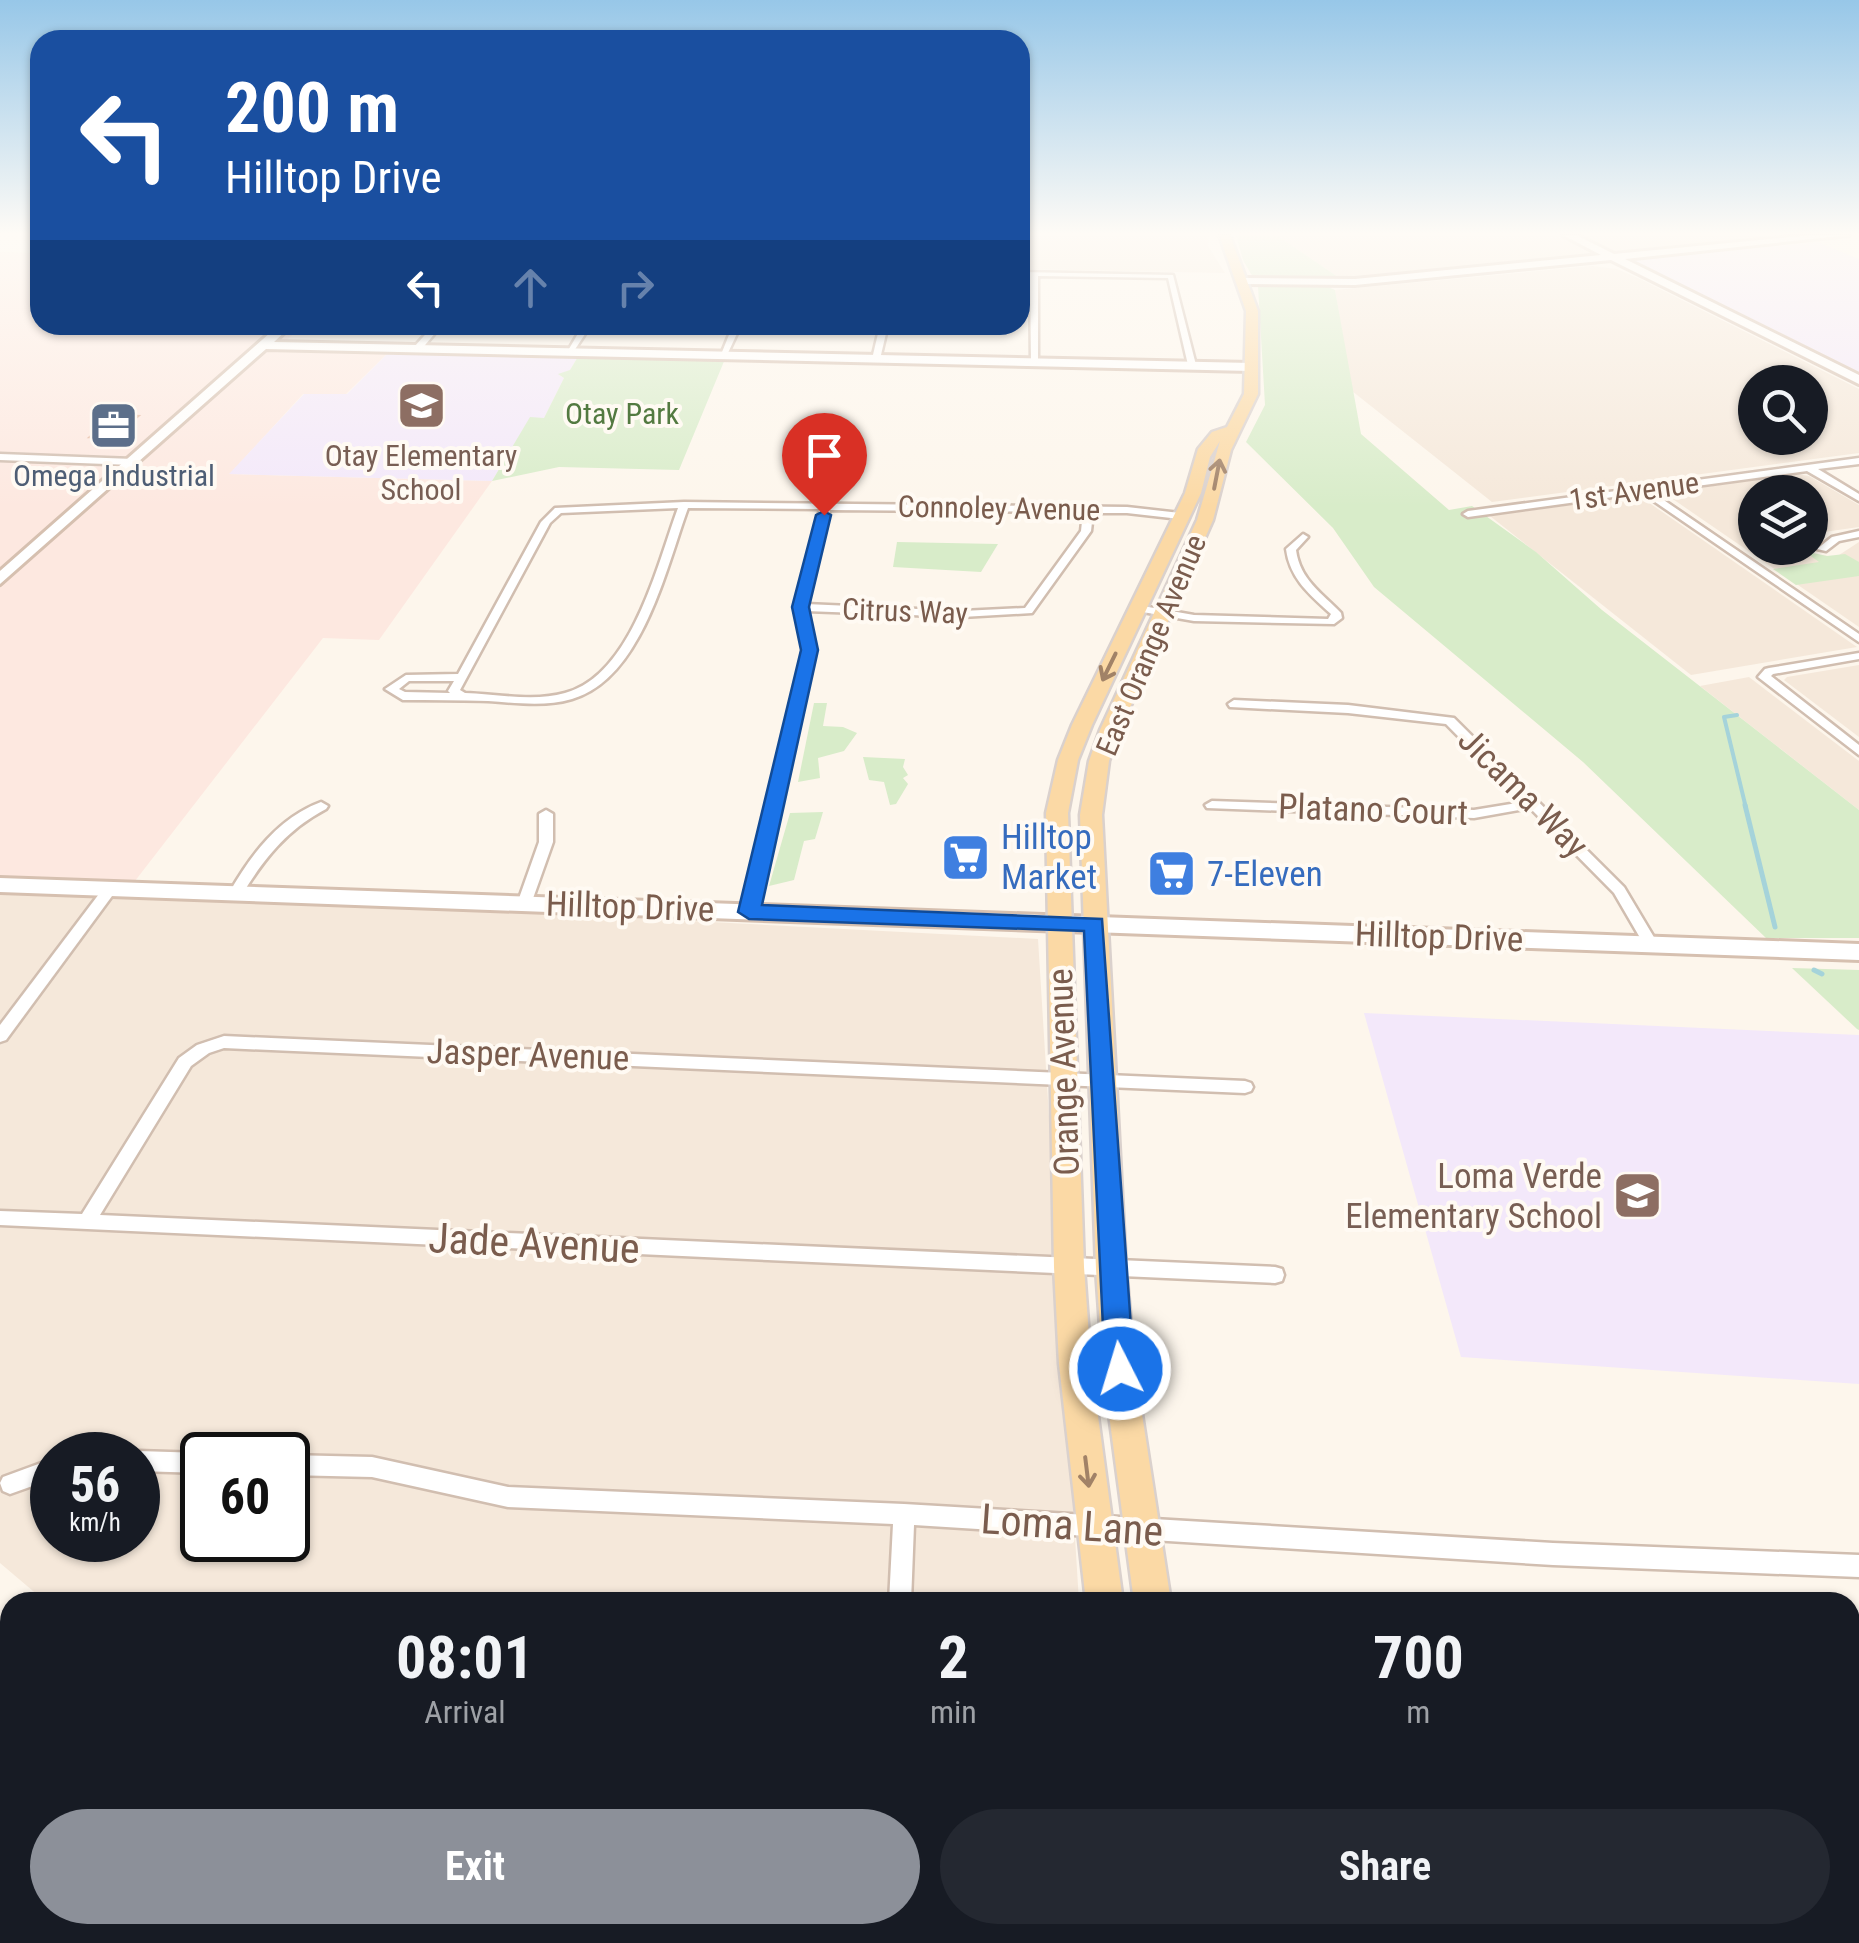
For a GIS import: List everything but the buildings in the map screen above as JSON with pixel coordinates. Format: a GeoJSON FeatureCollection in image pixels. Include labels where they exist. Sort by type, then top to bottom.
{"type":"FeatureCollection","features":[{"type":"Feature","properties":{"kind":"main road","name":"Orange Avenue"},"geometry":{"type":"LineString","coordinates":[[1103,1592],[1068,1268],[1057,813],[1062,784],[1082,725],[1193,492],[1200,460],[1216,436],[1230,430],[1250,394],[1252,326]]}},
{"type":"Feature","properties":{"kind":"main road","name":"East Orange Avenue"},"geometry":{"type":"LineString","coordinates":[[1094,924],[1091,815],[1099,761],[1205,520],[1230,430]]}},
{"type":"Feature","properties":{"kind":"main road"},"geometry":{"type":"LineString","coordinates":[[1180,516],[1205,520]]}},
{"type":"Feature","properties":{"kind":"main road","name":"Orange Avenue"},"geometry":{"type":"LineString","coordinates":[[1094,924],[1111,1269],[1120,1369],[1152,1592]]}},
{"type":"Feature","properties":{"kind":"street"},"geometry":{"type":"LineString","coordinates":[[1034,326],[1034,362]]}},
{"type":"Feature","properties":{"kind":"street"},"geometry":{"type":"LineString","coordinates":[[1183,326],[1192,365]]}},
{"type":"Feature","properties":{"kind":"street"},"geometry":{"type":"LineString","coordinates":[[1750,326],[1859,380]]}},
{"type":"Feature","properties":{"kind":"street"},"geometry":{"type":"LineString","coordinates":[[0,579],[275,335]]}},
{"type":"Feature","properties":{"kind":"street"},"geometry":{"type":"LineString","coordinates":[[417,349],[429,335]]}},
{"type":"Feature","properties":{"kind":"street"},"geometry":{"type":"LineString","coordinates":[[568,352],[580,335]]}},
{"type":"Feature","properties":{"kind":"street"},"geometry":{"type":"LineString","coordinates":[[724,355],[733,335]]}},
{"type":"Feature","properties":{"kind":"street"},"geometry":{"type":"LineString","coordinates":[[876,359],[882,335]]}},
{"type":"Feature","properties":{"kind":"street"},"geometry":{"type":"LineString","coordinates":[[264,345],[1251,367]]}},
{"type":"Feature","properties":{"kind":"street"},"geometry":{"type":"LineString","coordinates":[[0,457],[133,462]]}},
{"type":"Feature","properties":{"kind":"street","name":"1st Avenue"},"geometry":{"type":"LineString","coordinates":[[1468,514],[1859,460]]}},
{"type":"Feature","properties":{"kind":"street"},"geometry":{"type":"LineString","coordinates":[[1807,467],[1859,498]]}},
{"type":"Feature","properties":{"kind":"street"},"geometry":{"type":"LineString","coordinates":[[1643,490],[1859,638]]}},
{"type":"Feature","properties":{"kind":"street"},"geometry":{"type":"LineString","coordinates":[[462,698],[454,691],[459,677],[406,678],[391,689],[402,696],[462,698],[566,696],[596,685],[628,650],[684,504]]}},
{"type":"Feature","properties":{"kind":"street","name":"Connoley Avenue"},"geometry":{"type":"LineString","coordinates":[[459,677],[550,514],[578,507],[684,504],[1088,509],[1180,516]]}},
{"type":"Feature","properties":{"kind":"street"},"geometry":{"type":"LineString","coordinates":[[749,912],[809,650],[800,607],[826,506]]}},
{"type":"Feature","properties":{"kind":"street","name":"Citrus Way"},"geometry":{"type":"LineString","coordinates":[[800,607],[1010,614],[1028,611],[1086,531],[1088,509]]}},
{"type":"Feature","properties":{"kind":"street"},"geometry":{"type":"LineString","coordinates":[[1828,544],[1836,538],[1859,534]]}},
{"type":"Feature","properties":{"kind":"street"},"geometry":{"type":"LineString","coordinates":[[1137,608],[1194,618],[1325,624],[1337,618],[1296,575],[1292,549],[1303,537]]}},
{"type":"Feature","properties":{"kind":"street"},"geometry":{"type":"LineString","coordinates":[[1859,656],[1769,671],[1764,676],[1859,751]]}},
{"type":"Feature","properties":{"kind":"street","name":"Jicama Way"},"geometry":{"type":"LineString","coordinates":[[1234,704],[1348,709],[1450,721],[1619,890],[1651,944]]}},
{"type":"Feature","properties":{"kind":"street","name":"Platano Court"},"geometry":{"type":"LineString","coordinates":[[1212,805],[1474,814],[1533,804]]}},
{"type":"Feature","properties":{"kind":"street"},"geometry":{"type":"LineString","coordinates":[[236,894],[270,839],[290,822],[321,806]]}},
{"type":"Feature","properties":{"kind":"street"},"geometry":{"type":"LineString","coordinates":[[524,904],[546,842],[546,814]]}},
{"type":"Feature","properties":{"kind":"street","name":"Hilltop Drive"},"geometry":{"type":"LineString","coordinates":[[0,885],[1859,952]]}},
{"type":"Feature","properties":{"kind":"street"},"geometry":{"type":"LineString","coordinates":[[0,1036],[110,889]]}},
{"type":"Feature","properties":{"kind":"street","name":"Jasper Avenue"},"geometry":{"type":"LineString","coordinates":[[86,1222],[184,1062],[203,1049],[224,1042],[1244,1087]]}},
{"type":"Feature","properties":{"kind":"street","name":"Jade Avenue"},"geometry":{"type":"LineString","coordinates":[[0,1218],[1276,1275]]}},
{"type":"Feature","properties":{"kind":"street","name":"Loma Lane"},"geometry":{"type":"LineString","coordinates":[[310,1466],[372,1468],[508,1497],[904,1514],[1093,1524],[1142,1531],[1859,1566]]}},
{"type":"Feature","properties":{"kind":"street"},"geometry":{"type":"LineString","coordinates":[[10,1484],[30,1476]]}},
{"type":"Feature","properties":{"kind":"street"},"geometry":{"type":"LineString","coordinates":[[900,1592],[904,1514]]}},
{"type":"Feature","properties":{"kind":"shaded area"},"geometry":{"type":"Polygon","coordinates":[[[0,326],[30,326],[30,335],[292,335],[278,348],[390,351],[346,394],[303,394],[230,474],[492,481],[379,640],[323,638],[128,890],[0,885],[0,326]]]}},
{"type":"Feature","properties":{"kind":"shaded area"},"geometry":{"type":"Polygon","coordinates":[[[1341,326],[1733,326],[1811,365],[1738,365],[1738,455],[1828,455],[1828,373],[1859,389],[1859,453],[1492,502],[1352,391],[1341,326]]]}},
{"type":"Feature","properties":{"kind":"shaded area"},"geometry":{"type":"Polygon","coordinates":[[[1766,326],[1859,326],[1859,372],[1766,326]]]}},
{"type":"Feature","properties":{"kind":"shaded area","name":"Otay Elementary School"},"geometry":{"type":"Polygon","coordinates":[[[390,351],[579,355],[570,370],[559,375],[564,378],[544,418],[530,418],[492,481],[229,474],[304,394],[347,394],[390,351]]]}},
{"type":"Feature","properties":{"kind":"shaded area"},"geometry":{"type":"Polygon","coordinates":[[[1738,482],[1738,544],[1664,493],[1738,482]]]}},
{"type":"Feature","properties":{"kind":"shaded area"},"geometry":{"type":"Polygon","coordinates":[[[1828,487],[1859,505],[1859,527],[1828,531],[1828,487]]]}},
{"type":"Feature","properties":{"kind":"shaded area"},"geometry":{"type":"Polygon","coordinates":[[[1630,497],[1645,500],[1857,647],[1691,675],[1490,516],[1630,497]]]}},
{"type":"Feature","properties":{"kind":"shaded area"},"geometry":{"type":"Polygon","coordinates":[[[1859,542],[1859,627],[1769,565],[1828,565],[1828,556],[1836,557],[1859,542]]]}},
{"type":"Feature","properties":{"kind":"shaded area"},"geometry":{"type":"Polygon","coordinates":[[[1859,665],[1859,737],[1784,680],[1787,677],[1859,665]]]}},
{"type":"Feature","properties":{"kind":"shaded area"},"geometry":{"type":"Polygon","coordinates":[[[1749,677],[1859,761],[1859,810],[1700,686],[1749,677]]]}},
{"type":"Feature","properties":{"kind":"shaded area"},"geometry":{"type":"Polygon","coordinates":[[[0,885],[1038,939],[1078,1592],[34,1592],[0,1563],[0,885]]]}},
{"type":"Feature","properties":{"kind":"shaded area","name":"Loma Verde Elementary School"},"geometry":{"type":"Polygon","coordinates":[[[1364,1013],[1859,1035],[1859,1384],[1461,1357],[1364,1013]]]}},
{"type":"Feature","properties":{"kind":"green space"},"geometry":{"type":"Polygon","coordinates":[[[1260,326],[1341,326],[1361,434],[1449,510],[1472,506],[1536,552],[1602,610],[1859,810],[1859,938],[1766,938],[1583,762],[1374,587],[1333,528],[1246,442],[1265,405],[1260,326]]]}},
{"type":"Feature","properties":{"kind":"green space","name":"Otay Park"},"geometry":{"type":"Polygon","coordinates":[[[579,355],[725,359],[679,470],[559,467],[492,481],[530,417],[544,418],[564,378],[558,374],[570,370],[579,355]]]}},
{"type":"Feature","properties":{"kind":"green space"},"geometry":{"type":"Polygon","coordinates":[[[897,542],[998,544],[981,572],[893,567],[897,542]]]}},
{"type":"Feature","properties":{"kind":"green space"},"geometry":{"type":"Polygon","coordinates":[[[1845,554],[1859,562],[1859,576],[1796,585],[1773,569],[1828,565],[1828,556],[1845,554]]]}},
{"type":"Feature","properties":{"kind":"green space"},"geometry":{"type":"Polygon","coordinates":[[[814,703],[827,703],[823,726],[843,727],[857,733],[844,751],[818,758],[820,778],[798,782],[814,703]]]}},
{"type":"Feature","properties":{"kind":"green space"},"geometry":{"type":"Polygon","coordinates":[[[863,757],[905,759],[903,767],[908,775],[903,778],[908,784],[896,804],[890,805],[884,782],[869,780],[863,757]]]}},
{"type":"Feature","properties":{"kind":"green space"},"geometry":{"type":"Polygon","coordinates":[[[823,812],[815,839],[804,841],[794,880],[769,886],[790,813],[823,812]]]}},
{"type":"Feature","properties":{"kind":"green space"},"geometry":{"type":"Polygon","coordinates":[[[1792,968],[1859,970],[1859,1030],[1857,1029],[1792,968]]]}},
{"type":"Feature","properties":{"kind":"waterway"},"geometry":{"type":"LineString","coordinates":[[1737,715],[1724,717],[1746,808]]}},
{"type":"Feature","properties":{"kind":"waterway"},"geometry":{"type":"LineString","coordinates":[[1745,805],[1775,927]]}},
{"type":"Feature","properties":{"kind":"waterway"},"geometry":{"type":"LineString","coordinates":[[1814,970],[1822,974]]}},
{"type":"Feature","properties":{"kind":"place","name":"Otay Elementary School"},"geometry":{"type":"Point","coordinates":[421,406]}},
{"type":"Feature","properties":{"kind":"place","name":"Omega Industrial"},"geometry":{"type":"Point","coordinates":[114,426]}},
{"type":"Feature","properties":{"kind":"place","name":"Hilltop Market"},"geometry":{"type":"Point","coordinates":[966,857]}},
{"type":"Feature","properties":{"kind":"place","name":"7-Eleven"},"geometry":{"type":"Point","coordinates":[1172,874]}},
{"type":"Feature","properties":{"kind":"place","name":"Loma Verde Elementary School"},"geometry":{"type":"Point","coordinates":[1637,1196]}},
{"type":"Feature","properties":{"kind":"route"},"geometry":{"type":"LineString","coordinates":[[824,515],[800,607],[809,650],[749,912],[1094,924],[1111,1269],[1120,1369]]}}]}
